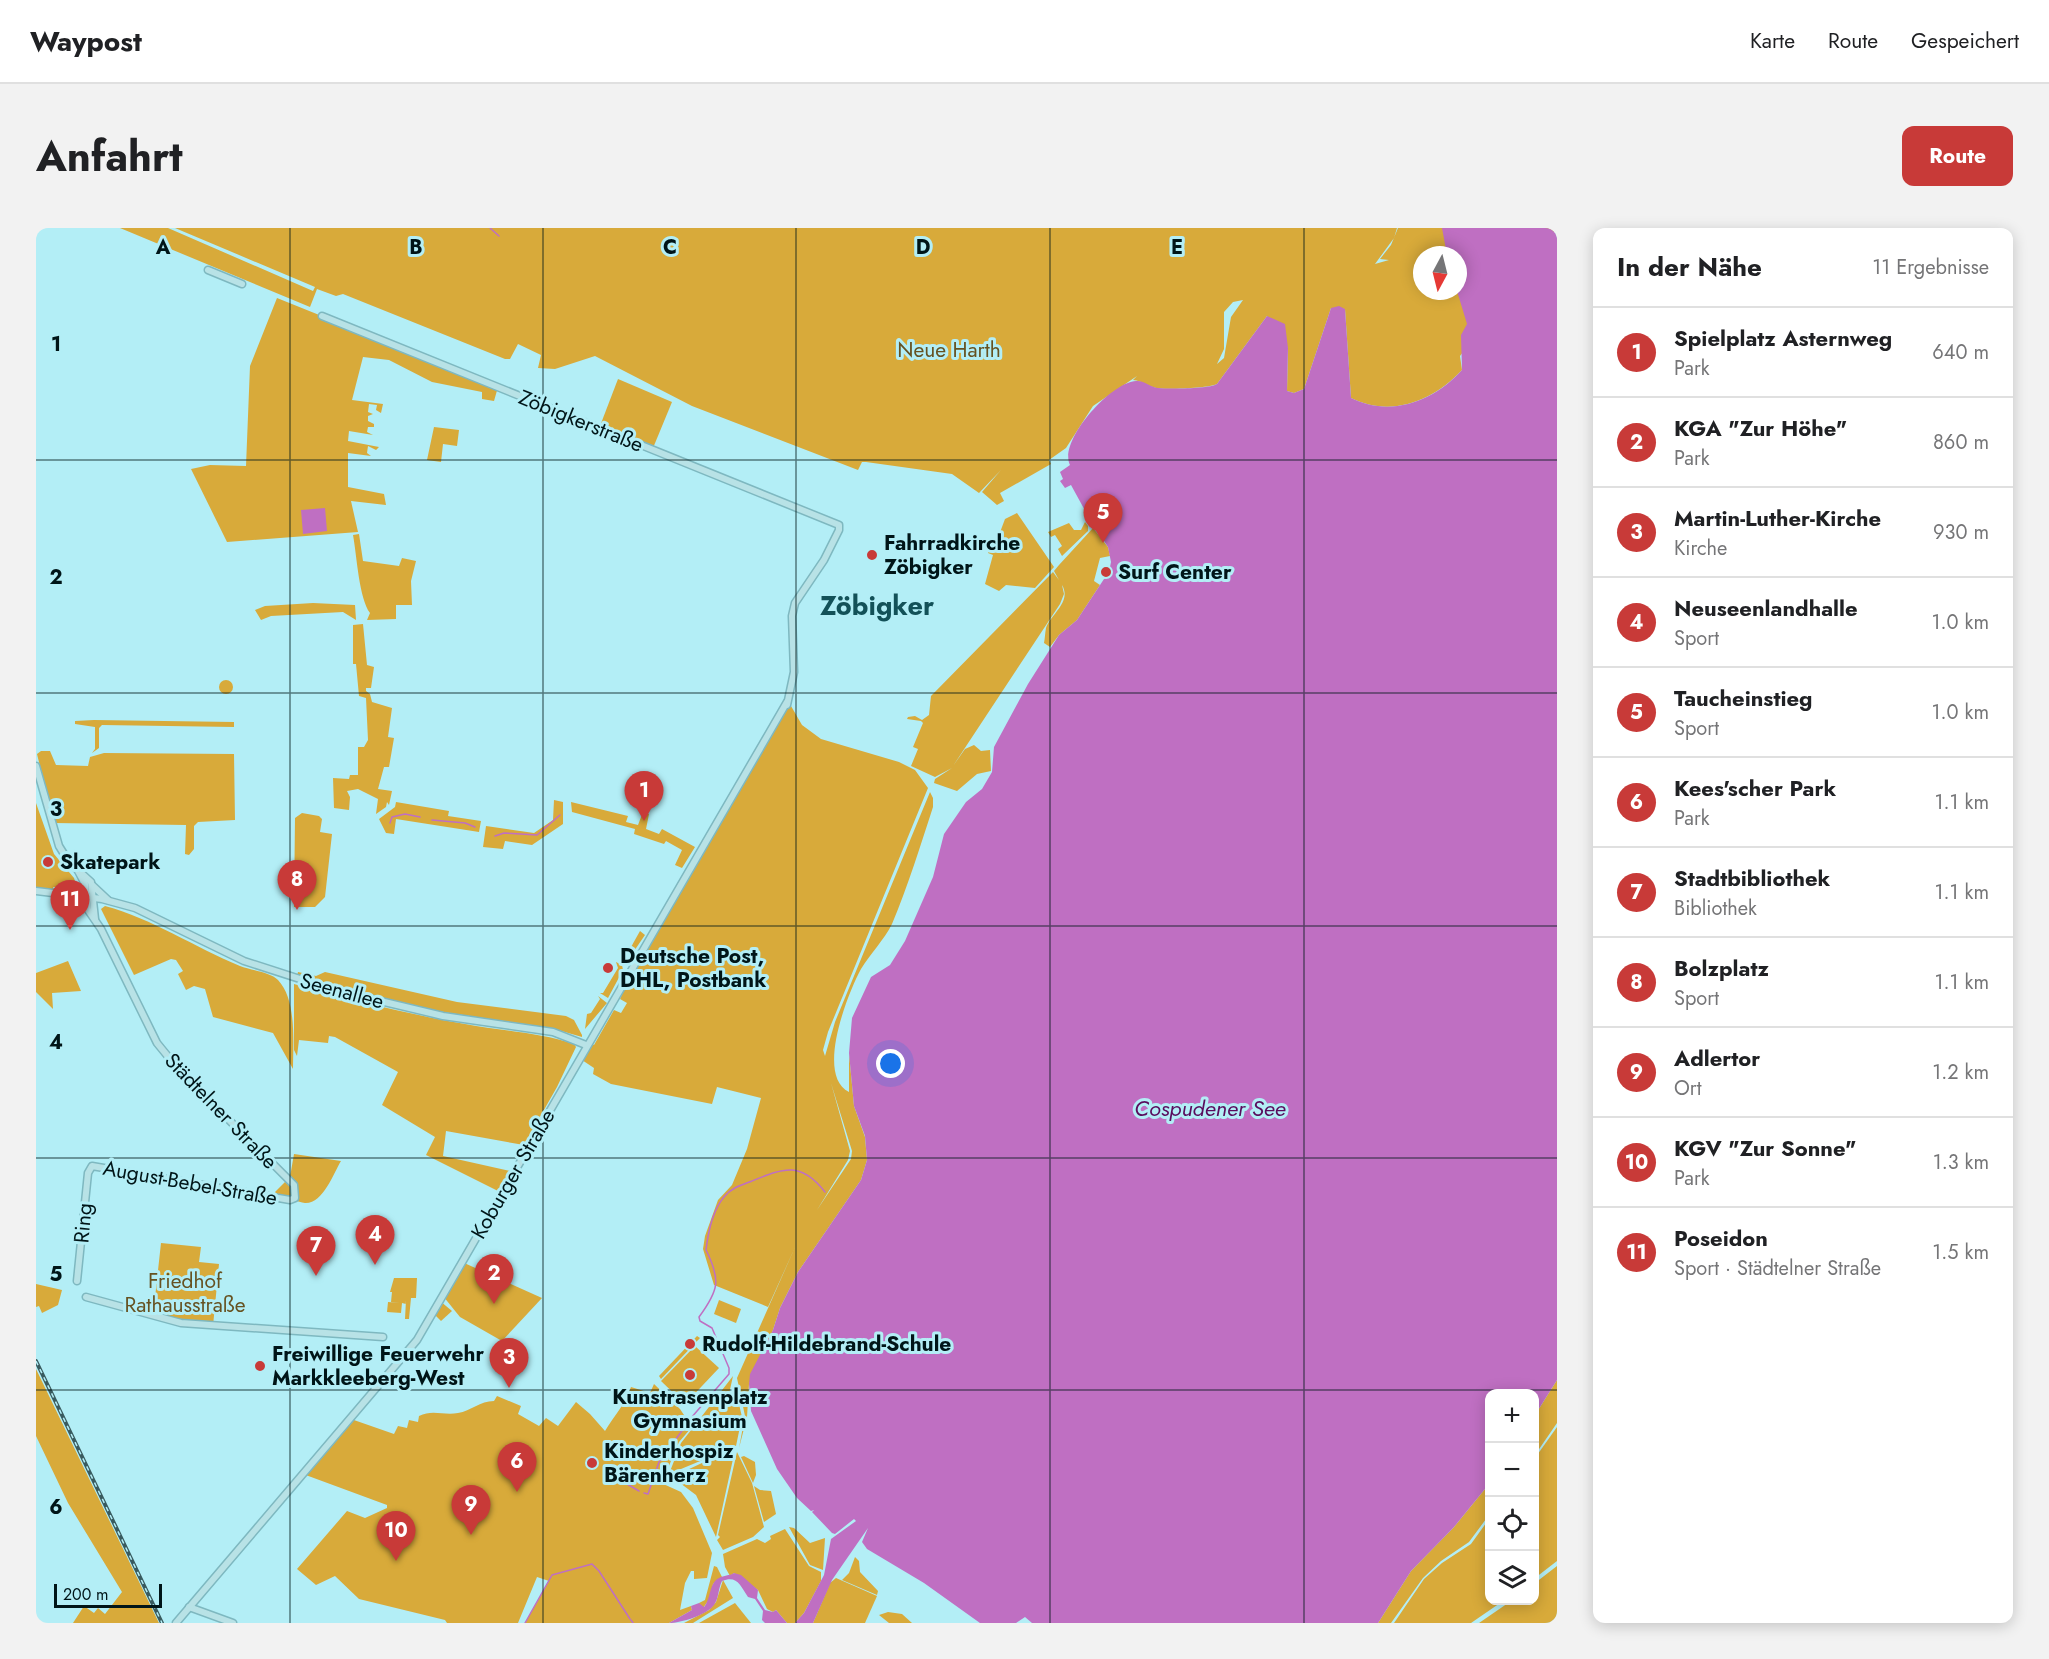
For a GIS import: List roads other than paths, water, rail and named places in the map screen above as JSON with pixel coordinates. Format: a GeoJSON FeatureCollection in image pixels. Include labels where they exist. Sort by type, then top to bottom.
{"type":"FeatureCollection","features":[{"type":"Feature","properties":{"kind":"main road"},"geometry":{"type":"LineString","coordinates":[[208,270],[242,284]]}},
{"type":"Feature","properties":{"kind":"main road","name":"Zöbigkerstraße"},"geometry":{"type":"LineString","coordinates":[[322,316],[840,527]]}},
{"type":"Feature","properties":{"kind":"main road","name":"Koburger Straße"},"geometry":{"type":"LineString","coordinates":[[176,1623],[417,1341],[586,1045],[787,702],[794,672],[795,603],[824,560],[840,527]]}},
{"type":"Feature","properties":{"kind":"main road","name":"Städtelner Straße"},"geometry":{"type":"LineString","coordinates":[[36,766],[54,836],[62,852],[84,880],[89,897]]}},
{"type":"Feature","properties":{"kind":"main road","name":"Städtelner Straße"},"geometry":{"type":"LineString","coordinates":[[77,869],[88,876],[92,885],[88,910],[145,1022],[163,1051],[294,1185],[296,1196],[290,1200]]}},
{"type":"Feature","properties":{"kind":"main road","name":"Seenallee"},"geometry":{"type":"LineString","coordinates":[[92,885],[109,901]]}},
{"type":"Feature","properties":{"kind":"main road","name":"Seenallee"},"geometry":{"type":"LineString","coordinates":[[36,891],[109,901],[150,914],[230,956],[293,978],[414,1010],[556,1033],[586,1045]]}},
{"type":"Feature","properties":{"kind":"main road","name":"August-Bebel-Straße"},"geometry":{"type":"LineString","coordinates":[[91,1167],[290,1200]]}},
{"type":"Feature","properties":{"kind":"main road","name":"Ring"},"geometry":{"type":"LineString","coordinates":[[77,1281],[88,1170],[91,1167]]}},
{"type":"Feature","properties":{"kind":"main road"},"geometry":{"type":"LineString","coordinates":[[86,1297],[181,1323],[383,1337]]}},
{"type":"Feature","properties":{"kind":"main road"},"geometry":{"type":"LineString","coordinates":[[189,1607],[233,1623]]}},
{"type":"Feature","properties":{"kind":"water","name":"Cospudener See"},"geometry":{"type":"Polygon","coordinates":[[[1442,228],[1557,228],[1557,1380],[1539,1409],[1539,1389],[1485,1389],[1485,1489],[1454,1527],[1411,1571],[1378,1623],[1032,1623],[1025,1617],[1016,1623],[980,1623],[924,1583],[867,1549],[862,1542],[868,1528],[832,1580],[813,1623],[795,1623],[804,1613],[824,1575],[831,1539],[856,1521],[854,1519],[835,1534],[832,1533],[812,1512],[814,1510],[811,1511],[797,1498],[777,1469],[751,1411],[750,1374],[773,1330],[780,1308],[798,1272],[861,1180],[867,1160],[865,1136],[854,1106],[849,1053],[852,1018],[871,977],[890,965],[905,941],[933,877],[944,834],[966,802],[982,789],[992,772],[994,747],[1028,684],[1059,635],[1077,620],[1104,579],[1108,577],[1111,562],[1108,547],[1100,535],[1109,526],[1094,511],[1088,516],[1071,485],[1065,488],[1060,481],[1063,479],[1060,472],[1070,465],[1068,455],[1072,442],[1089,414],[1113,391],[1125,384],[1139,381],[1155,387],[1198,388],[1217,384],[1267,316],[1285,324],[1288,348],[1287,391],[1294,393],[1304,389],[1331,308],[1339,306],[1345,309],[1351,398],[1366,404],[1396,406],[1425,398],[1451,381],[1462,370],[1461,335],[1467,324],[1460,300],[1467,300],[1467,246],[1445,246],[1442,228]]]}},
{"type":"Feature","properties":{"kind":"water"},"geometry":{"type":"Polygon","coordinates":[[[325,508],[327,531],[303,534],[301,510],[325,508]]]}},
{"type":"Feature","properties":{"kind":"water"},"geometry":{"type":"Polygon","coordinates":[[[734,1573],[741,1575],[758,1590],[757,1598],[765,1610],[773,1612],[776,1610],[787,1623],[765,1623],[762,1620],[763,1611],[755,1599],[748,1597],[738,1582],[727,1579],[722,1581],[716,1602],[711,1609],[693,1618],[669,1623],[692,1610],[691,1606],[699,1603],[704,1607],[716,1580],[734,1573]]]}},
{"type":"Feature","properties":{"kind":"waterway"},"geometry":{"type":"LineString","coordinates":[[490,228],[499,236]]}},
{"type":"Feature","properties":{"kind":"waterway"},"geometry":{"type":"LineString","coordinates":[[390,823],[392,817],[405,814],[420,817]]}},
{"type":"Feature","properties":{"kind":"waterway"},"geometry":{"type":"LineString","coordinates":[[495,836],[504,833],[537,835],[560,815]]}},
{"type":"Feature","properties":{"kind":"waterway"},"geometry":{"type":"LineString","coordinates":[[432,820],[465,823],[475,827]]}},
{"type":"Feature","properties":{"kind":"waterway"},"geometry":{"type":"LineString","coordinates":[[691,1418],[729,1374],[729,1368],[712,1328],[700,1321],[699,1317],[711,1299],[716,1285],[714,1269],[706,1250],[712,1222],[720,1202],[737,1187],[763,1176],[792,1170],[808,1175],[825,1192]]}},
{"type":"Feature","properties":{"kind":"waterway"},"geometry":{"type":"LineString","coordinates":[[644,1493],[648,1494],[659,1462],[687,1424]]}},
{"type":"Feature","properties":{"kind":"waterway"},"geometry":{"type":"LineString","coordinates":[[627,1484],[639,1491]]}},
{"type":"Feature","properties":{"kind":"waterway"},"geometry":{"type":"LineString","coordinates":[[525,1623],[552,1575],[592,1564],[630,1619]]}},
{"type":"Feature","properties":{"kind":"railway"},"geometry":{"type":"LineString","coordinates":[[36,1361],[162,1623]]}},
{"type":"Feature","properties":{"kind":"place","name":"Taucheinstieg"},"geometry":{"type":"Point","coordinates":[1103,543]}},
{"type":"Feature","properties":{"kind":"place","name":"Fahrradkirche Zöbigker"},"geometry":{"type":"Point","coordinates":[872,555]}},
{"type":"Feature","properties":{"kind":"place","name":"Surf Center"},"geometry":{"type":"Point","coordinates":[1106,572]}},
{"type":"Feature","properties":{"kind":"place","name":"Spielplatz Asternweg"},"geometry":{"type":"Point","coordinates":[644,821]}},
{"type":"Feature","properties":{"kind":"place","name":"Skatepark"},"geometry":{"type":"Point","coordinates":[48,862]}},
{"type":"Feature","properties":{"kind":"place","name":"Bolzplatz"},"geometry":{"type":"Point","coordinates":[297,910]}},
{"type":"Feature","properties":{"kind":"place","name":"Poseidon"},"geometry":{"type":"Point","coordinates":[70,930]}},
{"type":"Feature","properties":{"kind":"place","name":"Deutsche Post, DHL, Postbank"},"geometry":{"type":"Point","coordinates":[608,968]}},
{"type":"Feature","properties":{"kind":"place","name":"Neuseenlandhalle"},"geometry":{"type":"Point","coordinates":[375,1265]}},
{"type":"Feature","properties":{"kind":"place","name":"Stadtbibliothek"},"geometry":{"type":"Point","coordinates":[316,1276]}},
{"type":"Feature","properties":{"kind":"place","name":"KGA \"Zur Höhe\""},"geometry":{"type":"Point","coordinates":[494,1304]}},
{"type":"Feature","properties":{"kind":"place","name":"Rudolf-Hildebrand-Schule"},"geometry":{"type":"Point","coordinates":[690,1344]}},
{"type":"Feature","properties":{"kind":"place","name":"Freiwillige Feuerwehr Markkleeberg-West"},"geometry":{"type":"Point","coordinates":[260,1366]}},
{"type":"Feature","properties":{"kind":"place","name":"Kunstrasenplatz Gymnasium"},"geometry":{"type":"Point","coordinates":[690,1375]}},
{"type":"Feature","properties":{"kind":"place","name":"Martin-Luther-Kirche"},"geometry":{"type":"Point","coordinates":[509,1388]}},
{"type":"Feature","properties":{"kind":"place","name":"Kinderhospiz Bärenherz"},"geometry":{"type":"Point","coordinates":[592,1463]}},
{"type":"Feature","properties":{"kind":"place","name":"Kees'scher Park"},"geometry":{"type":"Point","coordinates":[517,1492]}},
{"type":"Feature","properties":{"kind":"place","name":"Adlertor"},"geometry":{"type":"Point","coordinates":[471,1535]}},
{"type":"Feature","properties":{"kind":"place","name":"KGV \"Zur Sonne\""},"geometry":{"type":"Point","coordinates":[396,1561]}},
{"type":"Feature","properties":{"kind":"district","name":"Zöbigker"},"geometry":{"type":"Point","coordinates":[877,606]}},
{"type":"Feature","properties":{"kind":"park label","name":"Neue Harth"},"geometry":{"type":"Point","coordinates":[949,350]}},
{"type":"Feature","properties":{"kind":"park label","name":"Friedhof Rathausstraße"},"geometry":{"type":"Point","coordinates":[185,1293]}}]}
